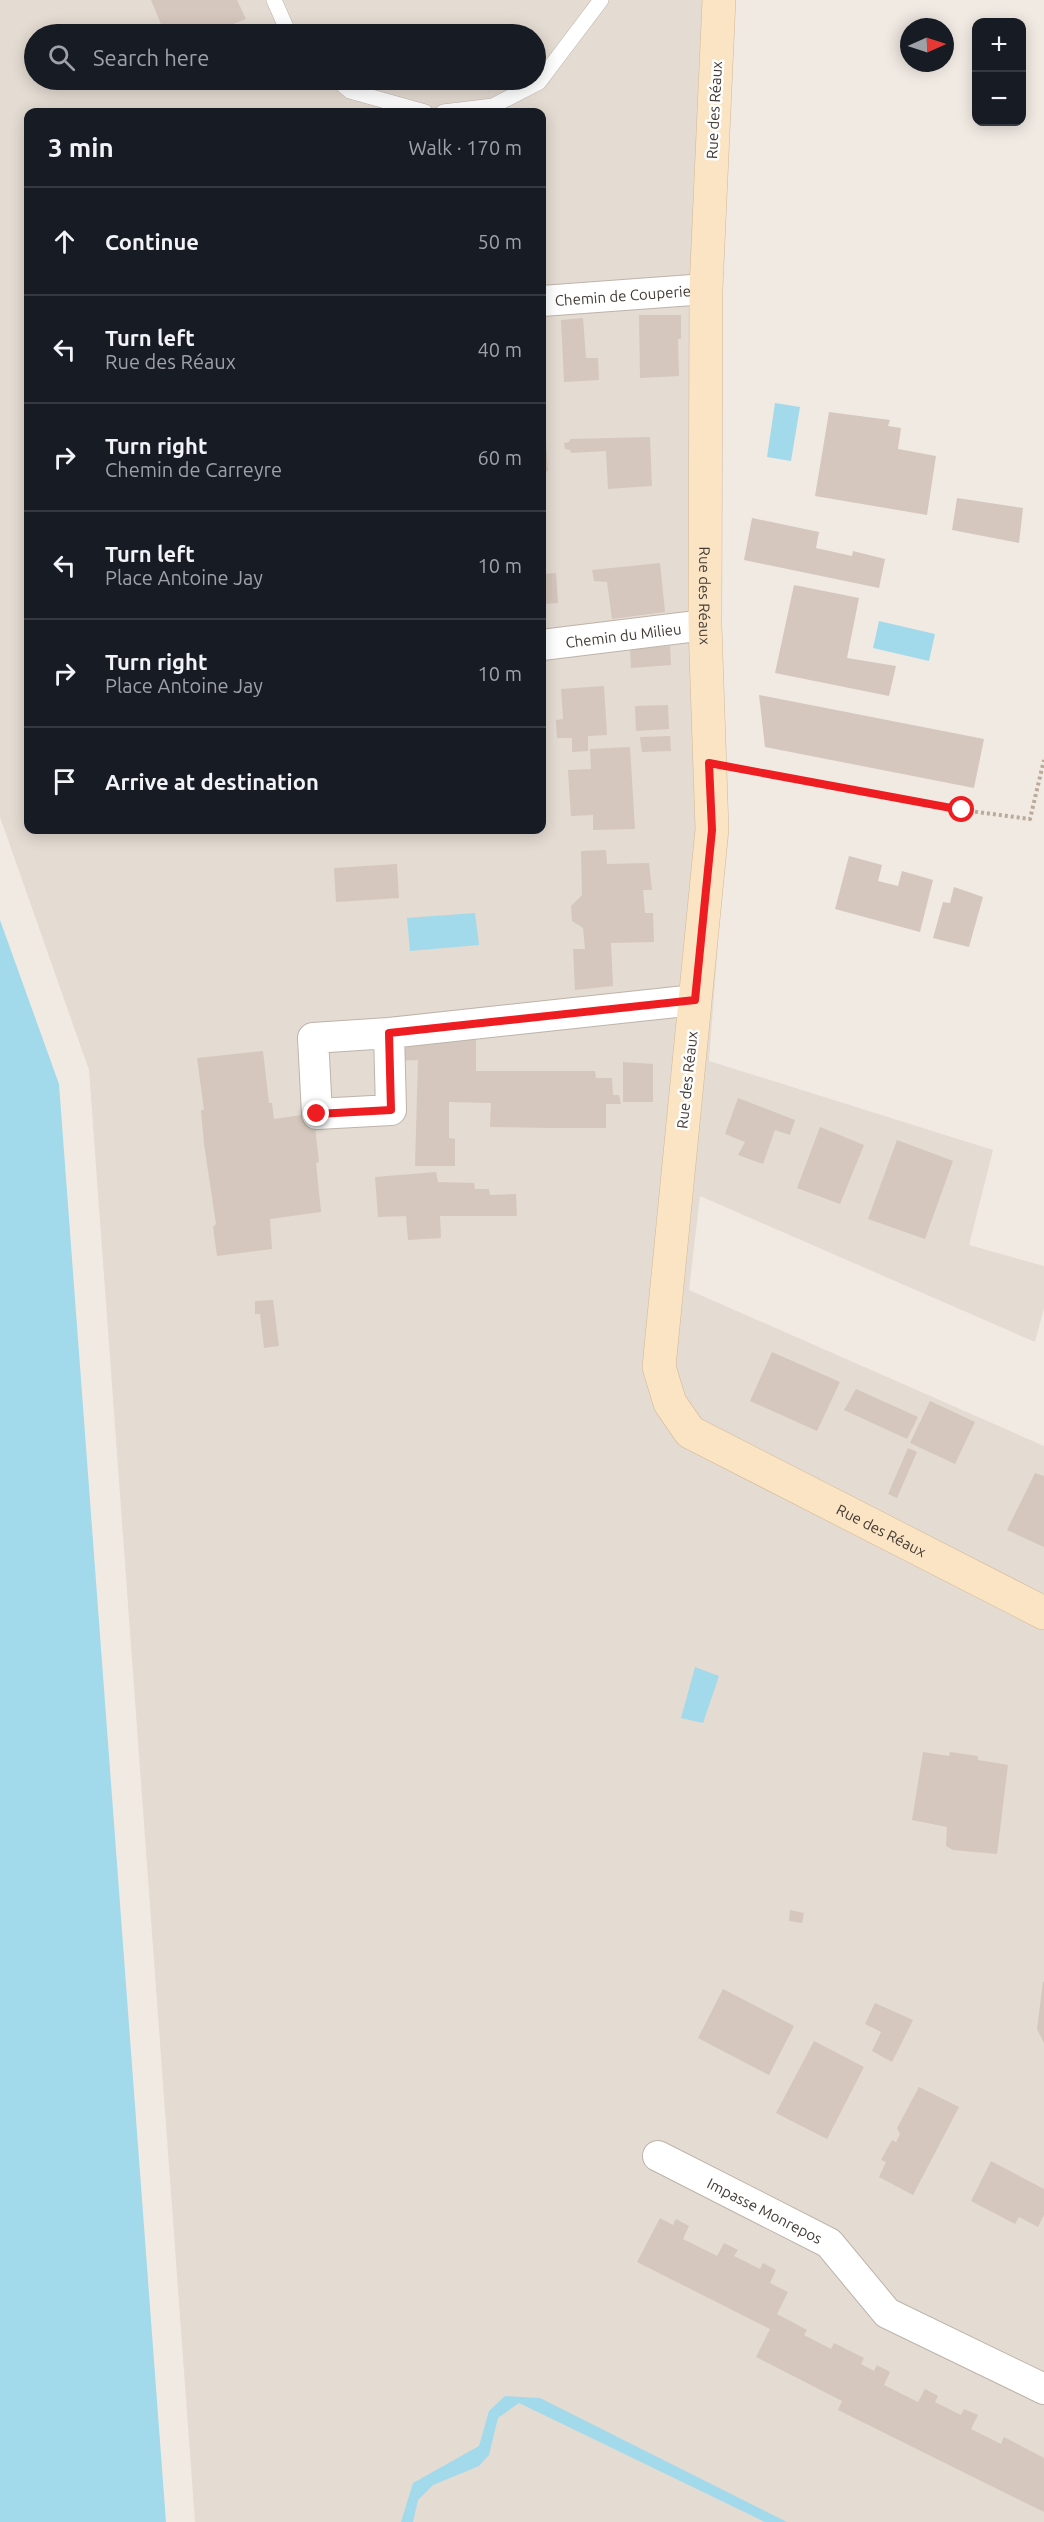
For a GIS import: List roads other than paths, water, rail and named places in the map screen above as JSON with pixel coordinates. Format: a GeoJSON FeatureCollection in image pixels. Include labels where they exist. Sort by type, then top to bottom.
{"type":"FeatureCollection","features":[{"type":"Feature","properties":{"kind":"street","name":"Rue des Réaux"},"geometry":{"type":"LineString","coordinates":[[718,0],[706,289],[705,625],[712,830],[659,1367],[670,1403],[690,1432],[1044,1612]]}},
{"type":"Feature","properties":{"kind":"street","name":"Chemin de Couperie"},"geometry":{"type":"LineString","coordinates":[[546,302],[706,289]]}},
{"type":"Feature","properties":{"kind":"street","name":"Chemin du Milieu"},"geometry":{"type":"LineString","coordinates":[[546,645],[705,625]]}},
{"type":"Feature","properties":{"kind":"street"},"geometry":{"type":"LineString","coordinates":[[389,1033],[695,1000]]}},
{"type":"Feature","properties":{"kind":"street","name":"Impasse Monrepos"},"geometry":{"type":"LineString","coordinates":[[658,2156],[829,2243],[887,2313],[1044,2389]]}},
{"type":"Feature","properties":{"kind":"lane"},"geometry":{"type":"LineString","coordinates":[[274,0],[285,24]]}},
{"type":"Feature","properties":{"kind":"lane"},"geometry":{"type":"LineString","coordinates":[[546,73],[601,0]]}},
{"type":"Feature","properties":{"kind":"lane"},"geometry":{"type":"LineString","coordinates":[[349,90],[411,108]]}},
{"type":"Feature","properties":{"kind":"lane"},"geometry":{"type":"LineString","coordinates":[[476,108],[493,106],[524,90]]}},
{"type":"Feature","properties":{"kind":"water"},"geometry":{"type":"Polygon","coordinates":[[[775,403],[800,407],[791,461],[767,457],[775,403]]]}},
{"type":"Feature","properties":{"kind":"water"},"geometry":{"type":"Polygon","coordinates":[[[879,621],[935,634],[929,661],[873,648],[879,621]]]}},
{"type":"Feature","properties":{"kind":"water"},"geometry":{"type":"Polygon","coordinates":[[[475,913],[479,945],[410,951],[407,918],[475,913]]]}},
{"type":"Feature","properties":{"kind":"water"},"geometry":{"type":"Polygon","coordinates":[[[0,920],[59,1084],[166,2522],[0,2522],[0,920]]]}},
{"type":"Feature","properties":{"kind":"water"},"geometry":{"type":"Polygon","coordinates":[[[695,1667],[719,1676],[703,1723],[681,1718],[695,1667]]]}},
{"type":"Feature","properties":{"kind":"water"},"geometry":{"type":"Polygon","coordinates":[[[505,2396],[540,2398],[787,2522],[765,2522],[519,2403],[498,2418],[489,2455],[479,2466],[433,2485],[418,2500],[413,2522],[401,2522],[413,2483],[479,2446],[489,2411],[505,2396]]]}}]}
